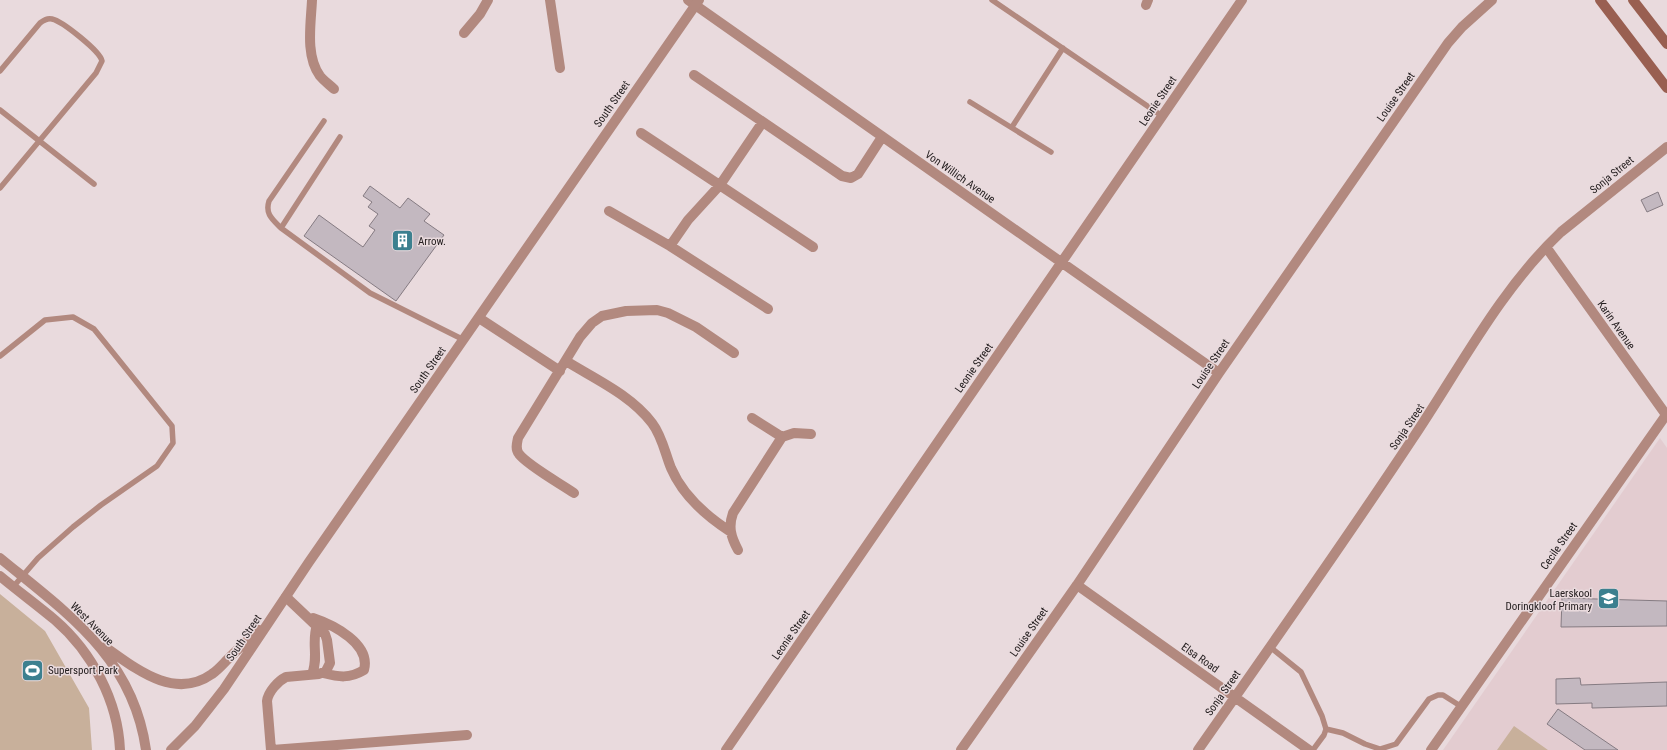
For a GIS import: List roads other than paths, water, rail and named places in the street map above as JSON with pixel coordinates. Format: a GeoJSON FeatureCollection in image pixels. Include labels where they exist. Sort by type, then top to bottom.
{"type":"FeatureCollection","features":[{"type":"Feature","properties":{"kind":"main road"},"geometry":{"type":"LineString","coordinates":[[1633,0],[1667,44]]}},
{"type":"Feature","properties":{"kind":"main road"},"geometry":{"type":"LineString","coordinates":[[1604,2],[1667,88]]}},
{"type":"Feature","properties":{"kind":"street"},"geometry":{"type":"LineString","coordinates":[[312,0],[312,57],[320,76],[334,89]]}},
{"type":"Feature","properties":{"kind":"street"},"geometry":{"type":"LineString","coordinates":[[464,33],[483,10],[488,0]]}},
{"type":"Feature","properties":{"kind":"street"},"geometry":{"type":"LineString","coordinates":[[550,0],[560,68]]}},
{"type":"Feature","properties":{"kind":"street","name":"Leonie Street"},"geometry":{"type":"LineString","coordinates":[[726,750],[1242,0]]}},
{"type":"Feature","properties":{"kind":"street","name":"Louise Street"},"geometry":{"type":"LineString","coordinates":[[961,750],[1077,586],[1219,372],[1448,43],[1462,27],[1492,0]]}},
{"type":"Feature","properties":{"kind":"street","name":"Von Willich Avenue"},"geometry":{"type":"LineString","coordinates":[[694,2],[882,137],[1219,372]]}},
{"type":"Feature","properties":{"kind":"street","name":"South Street"},"geometry":{"type":"LineString","coordinates":[[171,750],[195,726],[224,689],[694,2]]}},
{"type":"Feature","properties":{"kind":"street"},"geometry":{"type":"LineString","coordinates":[[694,75],[847,178],[855,177],[858,174],[882,137]]}},
{"type":"Feature","properties":{"kind":"street"},"geometry":{"type":"LineString","coordinates":[[670,246],[688,220],[720,185],[762,122]]}},
{"type":"Feature","properties":{"kind":"street"},"geometry":{"type":"LineString","coordinates":[[641,133],[813,247]]}},
{"type":"Feature","properties":{"kind":"street","name":"Sonja Street"},"geometry":{"type":"LineString","coordinates":[[1198,750],[1407,448],[1495,310],[1517,280],[1546,246],[1561,232],[1667,147]]}},
{"type":"Feature","properties":{"kind":"street"},"geometry":{"type":"LineString","coordinates":[[609,211],[670,246],[768,309]]}},
{"type":"Feature","properties":{"kind":"street","name":"Karin Avenue"},"geometry":{"type":"LineString","coordinates":[[1546,246],[1666,416]]}},
{"type":"Feature","properties":{"kind":"street"},"geometry":{"type":"LineString","coordinates":[[574,493],[526,461],[517,450],[518,438],[580,337],[592,323],[602,316],[636,310],[657,310],[668,313],[703,331],[734,353]]}},
{"type":"Feature","properties":{"kind":"street"},"geometry":{"type":"LineString","coordinates":[[479,318],[560,371]]}},
{"type":"Feature","properties":{"kind":"street"},"geometry":{"type":"LineString","coordinates":[[566,361],[618,393],[643,412],[658,432],[672,469],[683,489],[710,518],[730,532]]}},
{"type":"Feature","properties":{"kind":"street","name":"Cecile Street"},"geometry":{"type":"LineString","coordinates":[[1431,750],[1666,416]]}},
{"type":"Feature","properties":{"kind":"street"},"geometry":{"type":"LineString","coordinates":[[752,418],[782,437]]}},
{"type":"Feature","properties":{"kind":"street"},"geometry":{"type":"LineString","coordinates":[[738,550],[730,532],[730,520],[733,513],[782,437],[794,433],[811,434]]}},
{"type":"Feature","properties":{"kind":"street","name":"West Avenue"},"geometry":{"type":"LineString","coordinates":[[0,558],[95,640],[118,670],[133,698],[140,720],[146,750]]}},
{"type":"Feature","properties":{"kind":"street","name":"West Avenue"},"geometry":{"type":"LineString","coordinates":[[0,576],[55,620],[88,657],[96,670],[112,704],[118,728],[120,750]]}},
{"type":"Feature","properties":{"kind":"street","name":"Elsa Road"},"geometry":{"type":"LineString","coordinates":[[1077,586],[1309,750]]}},
{"type":"Feature","properties":{"kind":"street"},"geometry":{"type":"LineString","coordinates":[[286,597],[325,634],[328,640],[330,664],[328,669],[323,673]]}},
{"type":"Feature","properties":{"kind":"street"},"geometry":{"type":"LineString","coordinates":[[307,616],[333,627],[353,640],[359,646],[364,655],[366,662],[364,670],[355,676],[340,677],[323,673],[286,677],[278,683],[268,697],[272,750],[353,747],[468,735]]}},
{"type":"Feature","properties":{"kind":"street"},"geometry":{"type":"LineString","coordinates":[[95,640],[150,677],[171,683],[185,683],[199,680],[212,674],[273,617]]}},
{"type":"Feature","properties":{"kind":"street"},"geometry":{"type":"LineString","coordinates":[[312,674],[316,663],[314,640],[316,625]]}},
{"type":"Feature","properties":{"kind":"lane"},"geometry":{"type":"LineString","coordinates":[[992,0],[1162,116]]}},
{"type":"Feature","properties":{"kind":"lane"},"geometry":{"type":"LineString","coordinates":[[0,71],[40,23],[46,19],[59,22],[102,58],[100,68],[0,188]]}},
{"type":"Feature","properties":{"kind":"lane"},"geometry":{"type":"LineString","coordinates":[[1012,127],[1063,48]]}},
{"type":"Feature","properties":{"kind":"lane"},"geometry":{"type":"LineString","coordinates":[[970,102],[1051,152]]}},
{"type":"Feature","properties":{"kind":"lane"},"geometry":{"type":"LineString","coordinates":[[0,110],[38,142],[94,184]]}},
{"type":"Feature","properties":{"kind":"lane"},"geometry":{"type":"LineString","coordinates":[[324,121],[269,201],[267,212],[270,217],[281,228],[370,293],[464,340]]}},
{"type":"Feature","properties":{"kind":"lane"},"geometry":{"type":"LineString","coordinates":[[281,228],[340,137]]}},
{"type":"Feature","properties":{"kind":"lane"},"geometry":{"type":"LineString","coordinates":[[0,356],[44,320],[73,317],[94,329],[172,426],[173,443],[157,466],[101,505],[73,527],[38,558],[13,587]]}},
{"type":"Feature","properties":{"kind":"lane"},"geometry":{"type":"LineString","coordinates":[[1270,647],[1301,672],[1322,716],[1326,728],[1324,735],[1313,750]]}},
{"type":"Feature","properties":{"kind":"lane"},"geometry":{"type":"LineString","coordinates":[[1326,728],[1343,732],[1365,744],[1380,749],[1396,744],[1429,699],[1438,695],[1443,695],[1462,707]]}},
{"type":"Feature","properties":{"kind":"place","name":"Arrow."},"geometry":{"type":"Point","coordinates":[403,241]}},
{"type":"Feature","properties":{"kind":"place","name":"Laerskool Doringkloof Primary"},"geometry":{"type":"Point","coordinates":[1608,599]}},
{"type":"Feature","properties":{"kind":"place","name":"Supersport Park"},"geometry":{"type":"Point","coordinates":[33,670]}}]}
